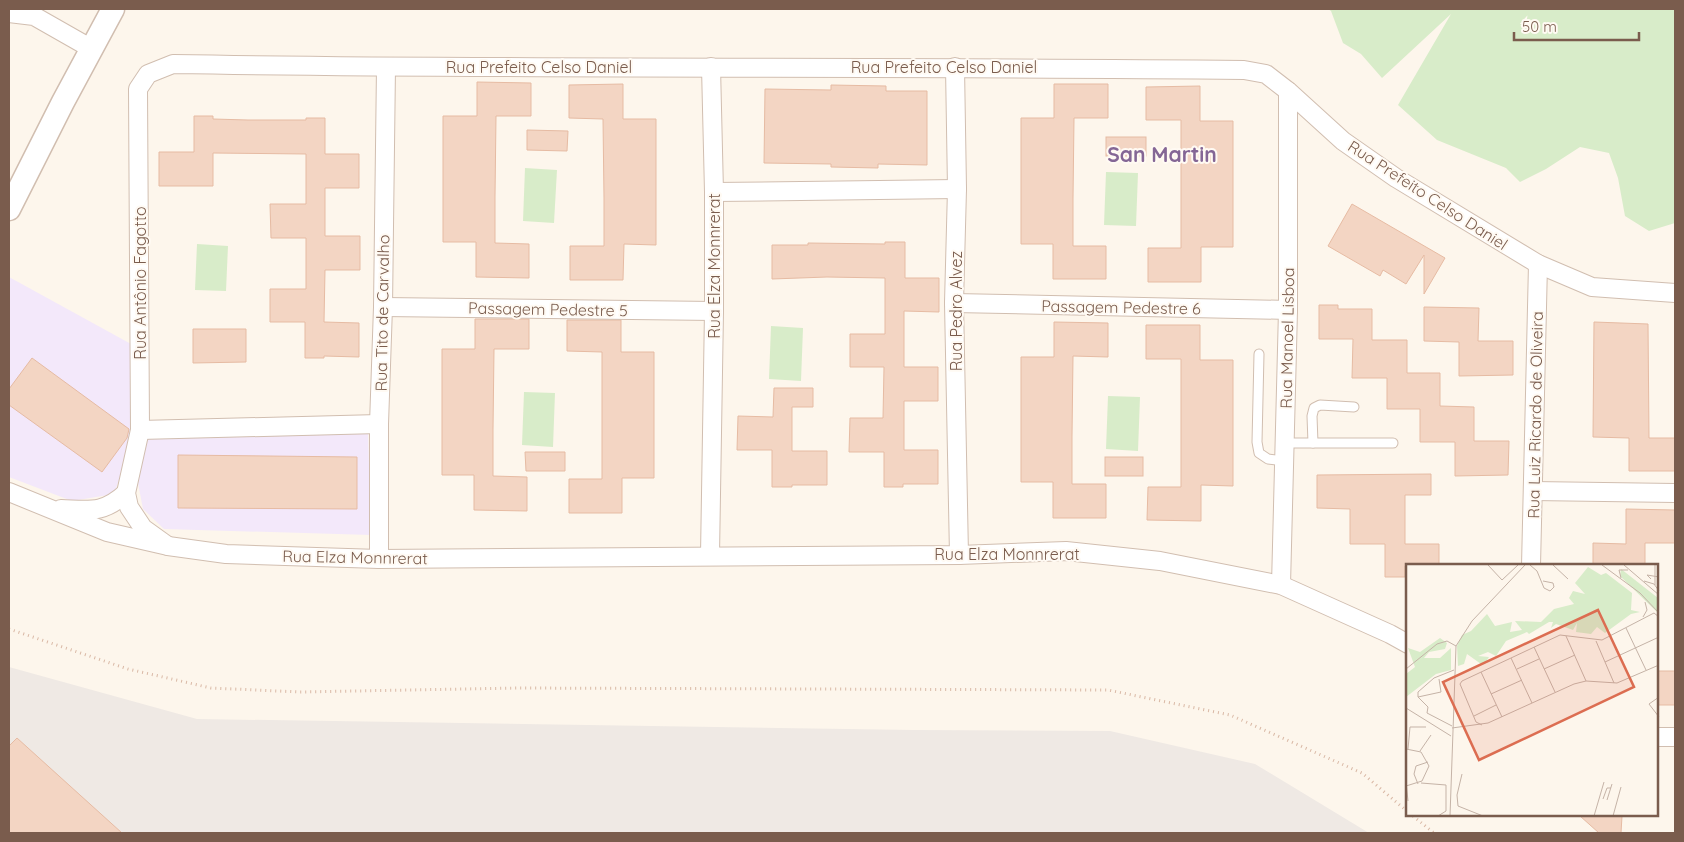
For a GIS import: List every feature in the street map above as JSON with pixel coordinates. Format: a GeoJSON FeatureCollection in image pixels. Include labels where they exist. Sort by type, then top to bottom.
{"type":"FeatureCollection","features":[{"type":"Feature","properties":{"kind":"street"},"geometry":{"type":"LineString","coordinates":[[9,209],[63,102],[114,9]]}},
{"type":"Feature","properties":{"kind":"street"},"geometry":{"type":"LineString","coordinates":[[9,13],[34,16],[92,49]]}},
{"type":"Feature","properties":{"kind":"street","name":"Rua Prefeito Celso Daniel"},"geometry":{"type":"LineString","coordinates":[[148,74],[173,64],[386,67],[955,67],[1244,70],[1266,74],[1288,91],[1343,141],[1396,178],[1538,264],[1592,287],[1675,293]]}},
{"type":"Feature","properties":{"kind":"street","name":"Rua Tito de Carvalho"},"geometry":{"type":"LineString","coordinates":[[379,559],[379,424],[383,307],[386,67]]}},
{"type":"Feature","properties":{"kind":"street","name":"Rua Elza Monnrerat"},"geometry":{"type":"LineString","coordinates":[[710,555],[714,311],[711,67]]}},
{"type":"Feature","properties":{"kind":"street","name":"Rua Pedro Alvez"},"geometry":{"type":"LineString","coordinates":[[955,67],[957,189],[954,303],[959,555]]}},
{"type":"Feature","properties":{"kind":"street","name":"Rua Antônio Fagotto"},"geometry":{"type":"LineString","coordinates":[[126,493],[140,430],[138,89],[148,74]]}},
{"type":"Feature","properties":{"kind":"street","name":"Rua Manoel Lisboa"},"geometry":{"type":"LineString","coordinates":[[1281,585],[1288,310],[1288,91]]}},
{"type":"Feature","properties":{"kind":"street"},"geometry":{"type":"LineString","coordinates":[[714,192],[957,189]]}},
{"type":"Feature","properties":{"kind":"street","name":"Rua Luiz Ricardo de Oliveira"},"geometry":{"type":"LineString","coordinates":[[1531,564],[1538,264]]}},
{"type":"Feature","properties":{"kind":"street","name":"Passagem Pedestre 6"},"geometry":{"type":"LineString","coordinates":[[954,303],[1288,310]]}},
{"type":"Feature","properties":{"kind":"street","name":"Passagem Pedestre 5"},"geometry":{"type":"LineString","coordinates":[[383,307],[714,311]]}},
{"type":"Feature","properties":{"kind":"street"},"geometry":{"type":"LineString","coordinates":[[140,430],[379,424]]}},
{"type":"Feature","properties":{"kind":"street"},"geometry":{"type":"LineString","coordinates":[[1533,491],[1675,493]]}},
{"type":"Feature","properties":{"kind":"street","name":"Rua Elza Monnrerat"},"geometry":{"type":"LineString","coordinates":[[9,492],[107,532],[168,546],[226,554],[379,559],[710,555],[959,555],[1066,551],[1160,560],[1281,585],[1406,643]]}},
{"type":"Feature","properties":{"kind":"street"},"geometry":{"type":"LineString","coordinates":[[54,509],[91,510],[106,507],[115,503],[126,493]]}},
{"type":"Feature","properties":{"kind":"street"},"geometry":{"type":"LineString","coordinates":[[126,493],[129,507],[143,528],[168,546]]}},
{"type":"Feature","properties":{"kind":"street"},"geometry":{"type":"LineString","coordinates":[[1659,737],[1675,737]]}},
{"type":"Feature","properties":{"kind":"lane"},"geometry":{"type":"LineString","coordinates":[[1259,354],[1257,442],[1259,453],[1268,459],[1284,461]]}},
{"type":"Feature","properties":{"kind":"lane"},"geometry":{"type":"LineString","coordinates":[[1313,443],[1314,408],[1320,405],[1354,407]]}},
{"type":"Feature","properties":{"kind":"lane"},"geometry":{"type":"LineString","coordinates":[[1284,443],[1393,443]]}},
{"type":"Feature","properties":{"kind":"path"},"geometry":{"type":"LineString","coordinates":[[9,629],[128,669],[211,688],[300,692],[518,688],[1108,690],[1230,715],[1362,773],[1406,810]]}},
{"type":"Feature","properties":{"kind":"path"},"geometry":{"type":"LineString","coordinates":[[1414,817],[1434,833]]}},
{"type":"Feature","properties":{"kind":"shaded area"},"geometry":{"type":"Polygon","coordinates":[[[9,277],[131,344],[136,431],[114,494],[72,501],[9,477],[9,277]]]}},
{"type":"Feature","properties":{"kind":"shaded area"},"geometry":{"type":"Polygon","coordinates":[[[368,431],[371,535],[164,529],[143,509],[137,478],[147,433],[368,431]]]}},
{"type":"Feature","properties":{"kind":"shaded area"},"geometry":{"type":"Polygon","coordinates":[[[9,667],[197,719],[914,730],[1110,731],[1255,764],[1369,833],[9,833],[9,667]]]}},
{"type":"Feature","properties":{"kind":"green space"},"geometry":{"type":"Polygon","coordinates":[[[1328,9],[1675,9],[1675,223],[1649,231],[1625,216],[1618,178],[1609,153],[1580,147],[1546,169],[1520,182],[1506,168],[1437,140],[1398,105],[1451,14],[1382,78],[1361,54],[1343,43],[1331,11],[1328,9]]]}},
{"type":"Feature","properties":{"kind":"green space"},"geometry":{"type":"Polygon","coordinates":[[[525,168],[557,170],[554,223],[523,221],[525,168]]]}},
{"type":"Feature","properties":{"kind":"green space"},"geometry":{"type":"Polygon","coordinates":[[[1106,172],[1138,173],[1136,226],[1104,225],[1106,172]]]}},
{"type":"Feature","properties":{"kind":"green space"},"geometry":{"type":"Polygon","coordinates":[[[197,244],[228,246],[226,291],[195,290],[197,244]]]}},
{"type":"Feature","properties":{"kind":"green space"},"geometry":{"type":"Polygon","coordinates":[[[771,326],[803,328],[801,381],[769,379],[771,326]]]}},
{"type":"Feature","properties":{"kind":"green space"},"geometry":{"type":"Polygon","coordinates":[[[524,392],[555,393],[553,447],[522,445],[524,392]]]}},
{"type":"Feature","properties":{"kind":"green space"},"geometry":{"type":"Polygon","coordinates":[[[1108,396],[1140,397],[1138,451],[1106,449],[1108,396]]]}},
{"type":"Feature","properties":{"kind":"building"},"geometry":{"type":"Polygon","coordinates":[[[477,82],[531,83],[531,116],[496,116],[495,196],[495,243],[529,244],[529,278],[476,277],[476,242],[443,242],[443,116],[477,116],[477,82]]]}},
{"type":"Feature","properties":{"kind":"building"},"geometry":{"type":"Polygon","coordinates":[[[623,84],[623,119],[656,119],[656,245],[624,244],[623,280],[570,280],[570,246],[604,246],[604,198],[603,119],[569,118],[569,85],[623,84]]]}},
{"type":"Feature","properties":{"kind":"building"},"geometry":{"type":"Polygon","coordinates":[[[1054,84],[1108,84],[1108,118],[1074,118],[1073,198],[1073,246],[1106,246],[1106,279],[1053,279],[1053,244],[1021,244],[1021,118],[1054,118],[1054,84]]]}},
{"type":"Feature","properties":{"kind":"building"},"geometry":{"type":"Polygon","coordinates":[[[831,85],[886,86],[886,91],[927,91],[927,165],[878,164],[878,168],[831,167],[831,164],[764,163],[765,89],[831,90],[831,85]]]}},
{"type":"Feature","properties":{"kind":"building"},"geometry":{"type":"Polygon","coordinates":[[[1200,86],[1200,121],[1233,121],[1233,247],[1201,247],[1201,282],[1148,282],[1148,248],[1181,248],[1181,120],[1146,120],[1146,87],[1200,86]]]}},
{"type":"Feature","properties":{"kind":"building"},"geometry":{"type":"Polygon","coordinates":[[[194,116],[213,116],[213,119],[248,120],[306,120],[306,118],[325,118],[325,154],[359,154],[359,188],[325,188],[325,236],[360,236],[360,270],[325,270],[324,322],[359,323],[359,357],[324,356],[324,358],[305,358],[305,322],[270,322],[270,289],[306,289],[306,238],[271,238],[270,204],[306,204],[306,154],[213,153],[213,186],[159,186],[159,152],[194,152],[194,116]]]}},
{"type":"Feature","properties":{"kind":"building"},"geometry":{"type":"Polygon","coordinates":[[[527,130],[568,131],[567,151],[527,150],[527,130]]]}},
{"type":"Feature","properties":{"kind":"building"},"geometry":{"type":"Polygon","coordinates":[[[1106,137],[1146,137],[1146,156],[1106,156],[1106,137]]]}},
{"type":"Feature","properties":{"kind":"building"},"geometry":{"type":"Polygon","coordinates":[[[1352,204],[1445,258],[1424,294],[1424,255],[1406,284],[1383,270],[1380,276],[1328,246],[1352,204]]]}},
{"type":"Feature","properties":{"kind":"building"},"geometry":{"type":"Polygon","coordinates":[[[885,242],[905,242],[905,278],[939,278],[939,312],[904,311],[904,367],[938,367],[938,401],[904,401],[904,450],[938,450],[938,484],[903,484],[903,487],[884,487],[884,452],[849,452],[850,418],[883,418],[884,367],[850,367],[850,334],[885,334],[885,278],[827,277],[772,279],[772,245],[808,245],[808,243],[885,244],[885,242]]]}},
{"type":"Feature","properties":{"kind":"building"},"geometry":{"type":"Polygon","coordinates":[[[1319,305],[1338,305],[1338,309],[1372,309],[1372,340],[1407,340],[1407,373],[1440,373],[1440,406],[1474,407],[1474,441],[1509,441],[1508,475],[1455,476],[1455,442],[1420,442],[1420,409],[1387,409],[1387,378],[1352,378],[1353,339],[1319,339],[1319,305]]]}},
{"type":"Feature","properties":{"kind":"building"},"geometry":{"type":"Polygon","coordinates":[[[1424,307],[1479,308],[1478,341],[1513,341],[1513,375],[1459,376],[1459,342],[1424,341],[1424,307]]]}},
{"type":"Feature","properties":{"kind":"building"},"geometry":{"type":"Polygon","coordinates":[[[475,319],[529,319],[529,349],[494,349],[493,429],[493,476],[527,477],[527,511],[474,510],[474,475],[442,475],[442,349],[475,349],[475,319]]]}},
{"type":"Feature","properties":{"kind":"building"},"geometry":{"type":"Polygon","coordinates":[[[567,320],[621,320],[621,352],[654,352],[654,478],[622,478],[622,513],[569,513],[569,479],[602,479],[602,352],[567,351],[567,320]]]}},
{"type":"Feature","properties":{"kind":"building"},"geometry":{"type":"Polygon","coordinates":[[[1054,322],[1108,323],[1108,357],[1073,356],[1072,436],[1072,484],[1106,484],[1106,518],[1053,518],[1053,482],[1021,482],[1021,357],[1054,357],[1054,322]]]}},
{"type":"Feature","properties":{"kind":"building"},"geometry":{"type":"Polygon","coordinates":[[[1594,322],[1648,324],[1649,438],[1675,438],[1675,471],[1629,471],[1629,438],[1593,437],[1594,322]]]}},
{"type":"Feature","properties":{"kind":"building"},"geometry":{"type":"Polygon","coordinates":[[[1146,325],[1200,325],[1200,360],[1233,360],[1233,486],[1201,485],[1201,521],[1147,520],[1148,487],[1181,487],[1181,359],[1146,359],[1146,325]]]}},
{"type":"Feature","properties":{"kind":"building"},"geometry":{"type":"Polygon","coordinates":[[[193,329],[246,329],[246,362],[193,363],[193,329]]]}},
{"type":"Feature","properties":{"kind":"building"},"geometry":{"type":"Polygon","coordinates":[[[32,358],[129,429],[127,438],[102,472],[9,405],[9,389],[32,358]]]}},
{"type":"Feature","properties":{"kind":"building"},"geometry":{"type":"Polygon","coordinates":[[[774,388],[813,388],[813,407],[792,407],[792,451],[827,451],[827,485],[772,487],[772,450],[737,450],[738,416],[773,417],[774,388]]]}},
{"type":"Feature","properties":{"kind":"building"},"geometry":{"type":"Polygon","coordinates":[[[525,452],[565,452],[565,471],[526,471],[525,452]]]}},
{"type":"Feature","properties":{"kind":"building"},"geometry":{"type":"Polygon","coordinates":[[[178,455],[357,457],[357,509],[178,508],[178,455]]]}},
{"type":"Feature","properties":{"kind":"building"},"geometry":{"type":"Polygon","coordinates":[[[1105,457],[1143,457],[1143,476],[1105,476],[1105,457]]]}},
{"type":"Feature","properties":{"kind":"building"},"geometry":{"type":"Polygon","coordinates":[[[1431,474],[1431,495],[1405,495],[1405,544],[1439,544],[1439,564],[1406,564],[1405,577],[1385,577],[1385,544],[1350,544],[1350,509],[1317,508],[1317,475],[1431,474]]]}},
{"type":"Feature","properties":{"kind":"building"},"geometry":{"type":"Polygon","coordinates":[[[1626,509],[1675,510],[1675,543],[1645,543],[1645,564],[1593,564],[1593,543],[1626,544],[1626,509]]]}},
{"type":"Feature","properties":{"kind":"building"},"geometry":{"type":"Polygon","coordinates":[[[1659,671],[1675,671],[1675,705],[1659,705],[1659,671]]]}},
{"type":"Feature","properties":{"kind":"building"},"geometry":{"type":"Polygon","coordinates":[[[17,738],[122,833],[9,833],[9,746],[17,738]]]}},
{"type":"Feature","properties":{"kind":"building"},"geometry":{"type":"Polygon","coordinates":[[[1581,817],[1622,817],[1621,833],[1599,833],[1581,817]]]}},
{"type":"Feature","properties":{"kind":"district","name":"San Martin"},"geometry":{"type":"Point","coordinates":[1162,154]}}]}
